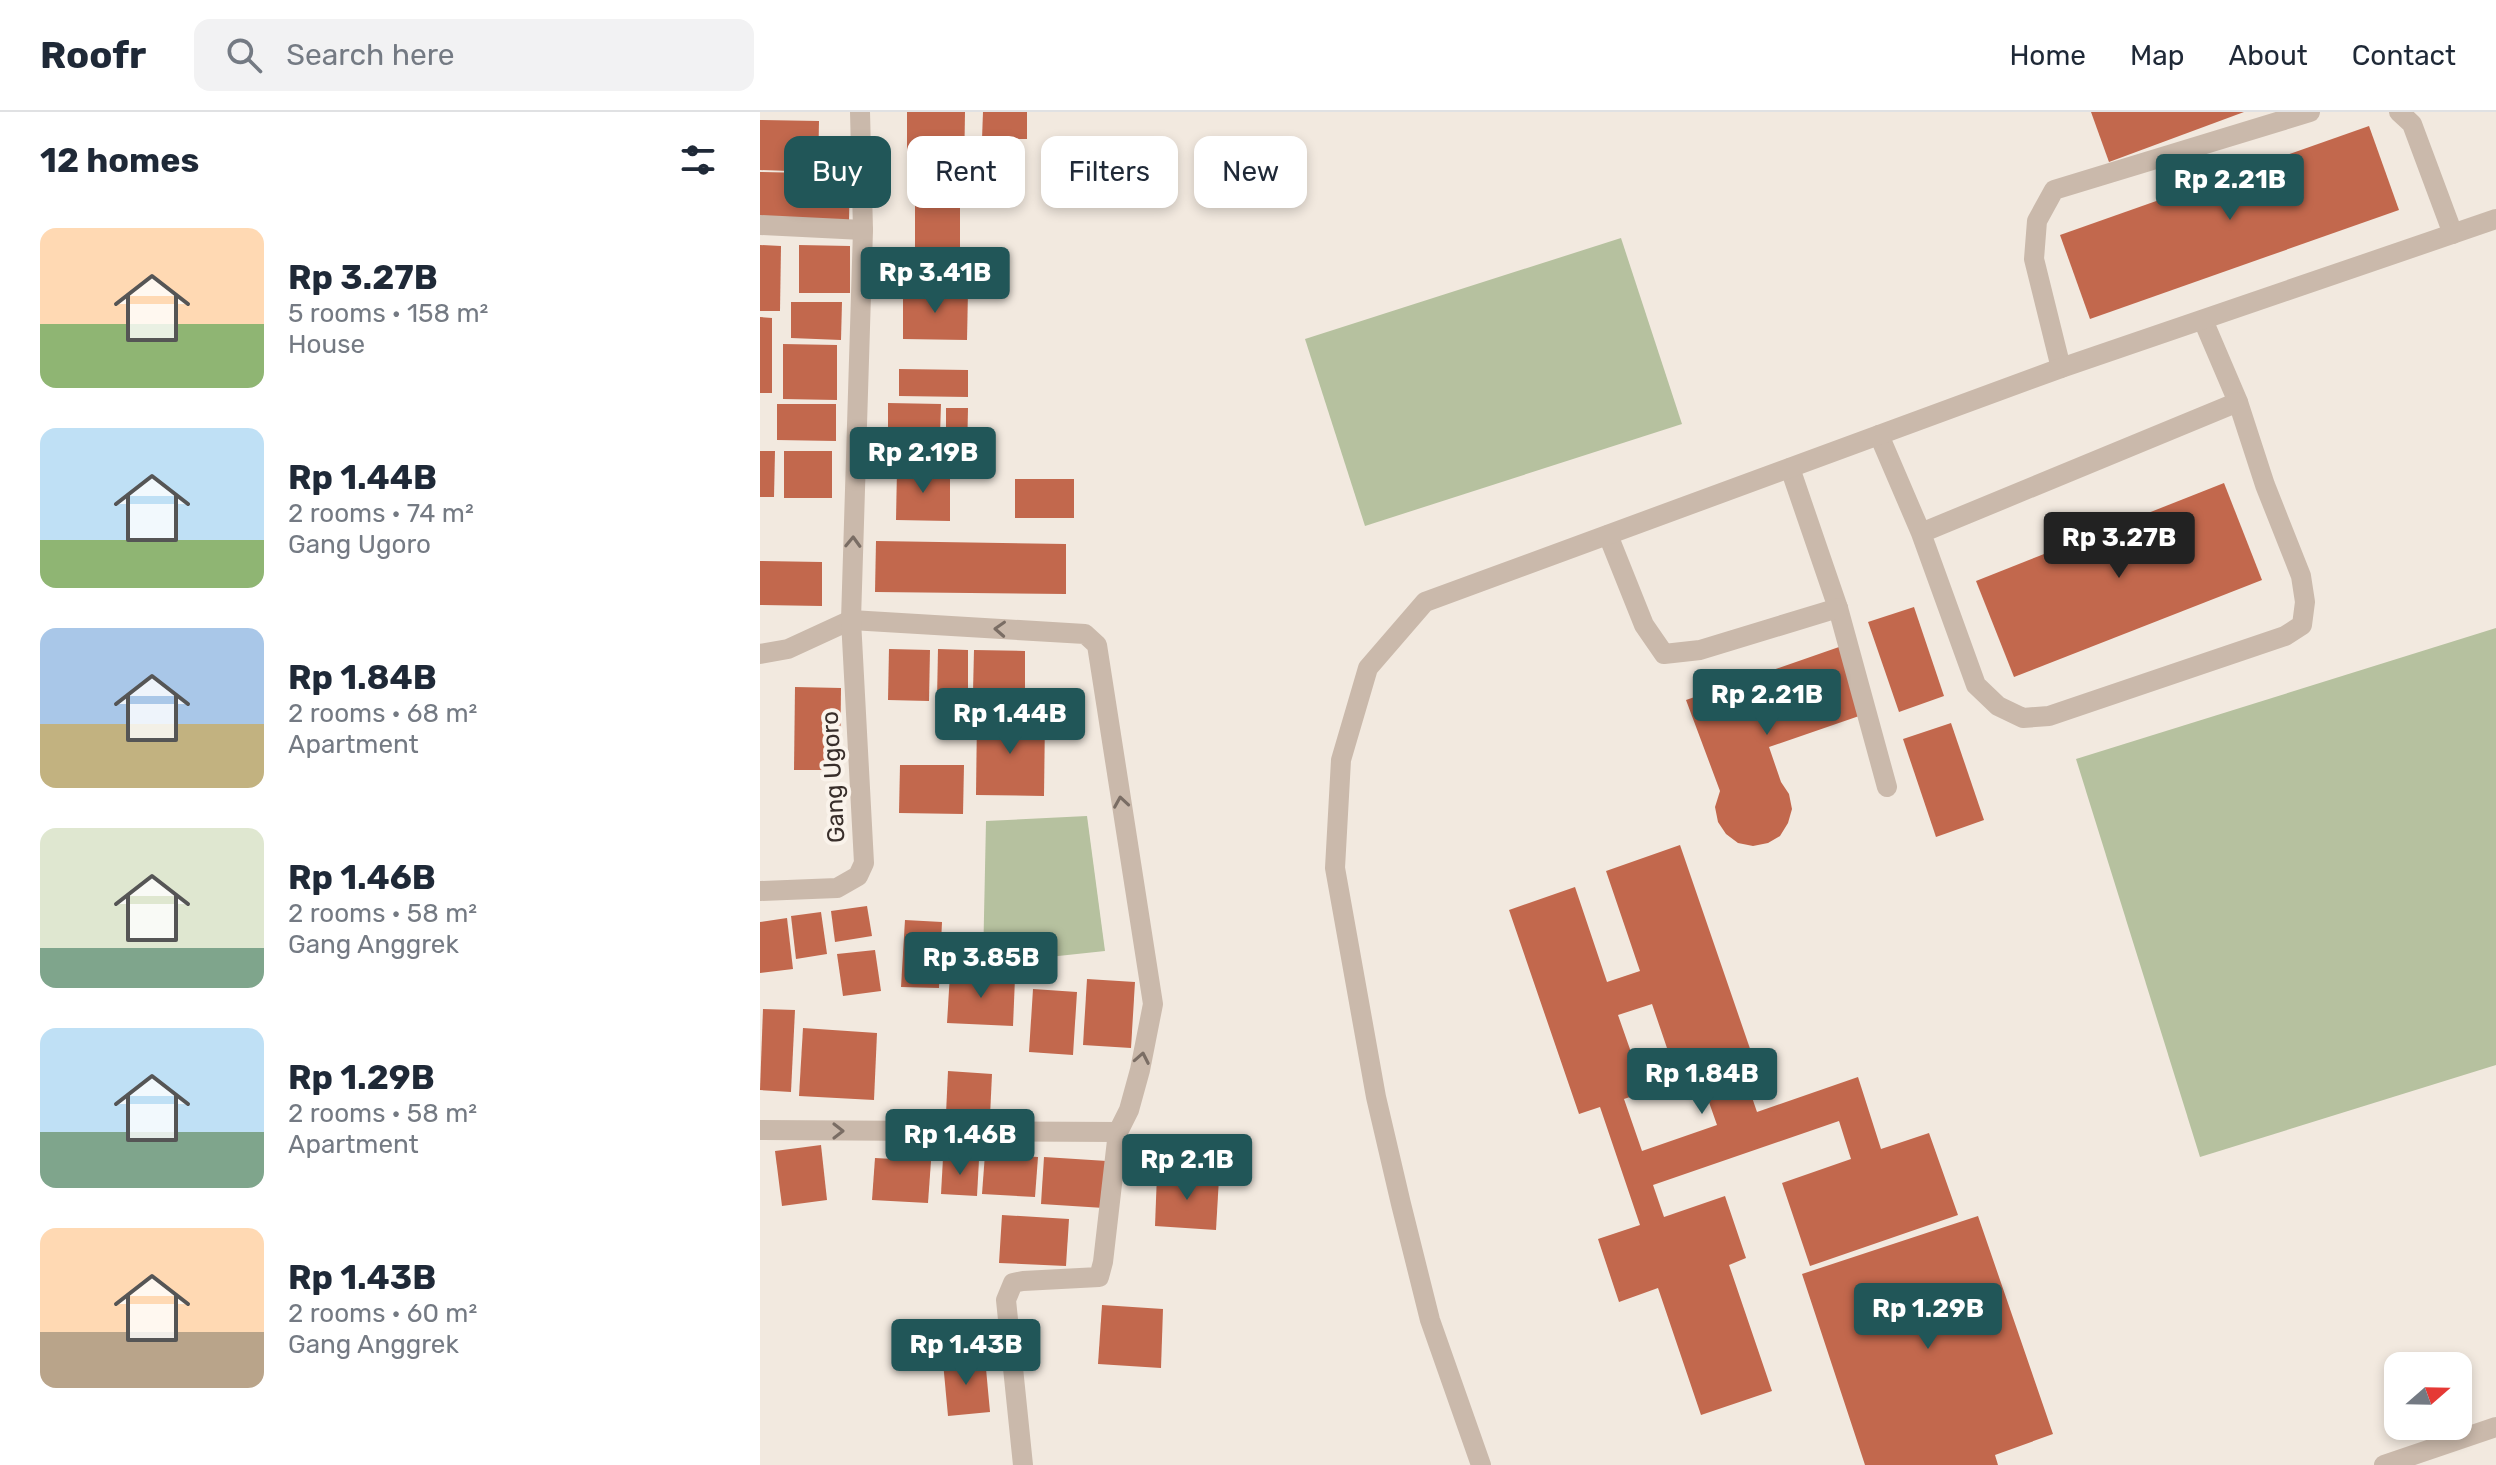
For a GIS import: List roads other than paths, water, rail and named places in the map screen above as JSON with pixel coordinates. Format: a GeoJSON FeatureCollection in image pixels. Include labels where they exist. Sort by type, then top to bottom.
{"type":"FeatureCollection","features":[{"type":"Feature","properties":{"kind":"street"},"geometry":{"type":"LineString","coordinates":[[851,620],[863,230],[860,112]]}},
{"type":"Feature","properties":{"kind":"street"},"geometry":{"type":"LineString","coordinates":[[2061,368],[2034,259],[2037,221],[2054,190],[2310,112]]}},
{"type":"Feature","properties":{"kind":"street"},"geometry":{"type":"LineString","coordinates":[[2399,112],[2412,124],[2453,234]]}},
{"type":"Feature","properties":{"kind":"street"},"geometry":{"type":"LineString","coordinates":[[1481,1465],[1430,1320],[1376,1097],[1335,868],[1341,760],[1368,668],[1425,602],[2061,368],[2496,219]]}},
{"type":"Feature","properties":{"kind":"street"},"geometry":{"type":"LineString","coordinates":[[760,225],[863,230]]}},
{"type":"Feature","properties":{"kind":"street"},"geometry":{"type":"LineString","coordinates":[[1879,435],[1921,533],[1976,685],[1998,706],[2023,718],[2049,716],[2285,636],[2302,625],[2305,602],[2301,576],[2265,485],[2238,402],[2203,320]]}},
{"type":"Feature","properties":{"kind":"street"},"geometry":{"type":"LineString","coordinates":[[1921,533],[2238,402]]}},
{"type":"Feature","properties":{"kind":"street"},"geometry":{"type":"LineString","coordinates":[[1790,468],[1838,608],[1887,787]]}},
{"type":"Feature","properties":{"kind":"street"},"geometry":{"type":"LineString","coordinates":[[1608,535],[1644,625],[1664,654],[1700,650],[1838,608]]}},
{"type":"Feature","properties":{"kind":"street"},"geometry":{"type":"LineString","coordinates":[[760,654],[788,649],[851,620],[1085,634],[1097,645],[1153,1004],[1140,1070],[1129,1110],[1118,1132],[1099,1277],[1023,1281],[1013,1283],[1009,1289],[1006,1300],[1023,1465]]}},
{"type":"Feature","properties":{"kind":"street","name":"Gang Ugoro"},"geometry":{"type":"LineString","coordinates":[[760,891],[837,888],[858,876],[864,863],[851,620]]}},
{"type":"Feature","properties":{"kind":"street"},"geometry":{"type":"LineString","coordinates":[[760,1130],[1118,1132]]}},
{"type":"Feature","properties":{"kind":"street"},"geometry":{"type":"LineString","coordinates":[[2384,1465],[2427,1458],[2496,1427]]}}]}
